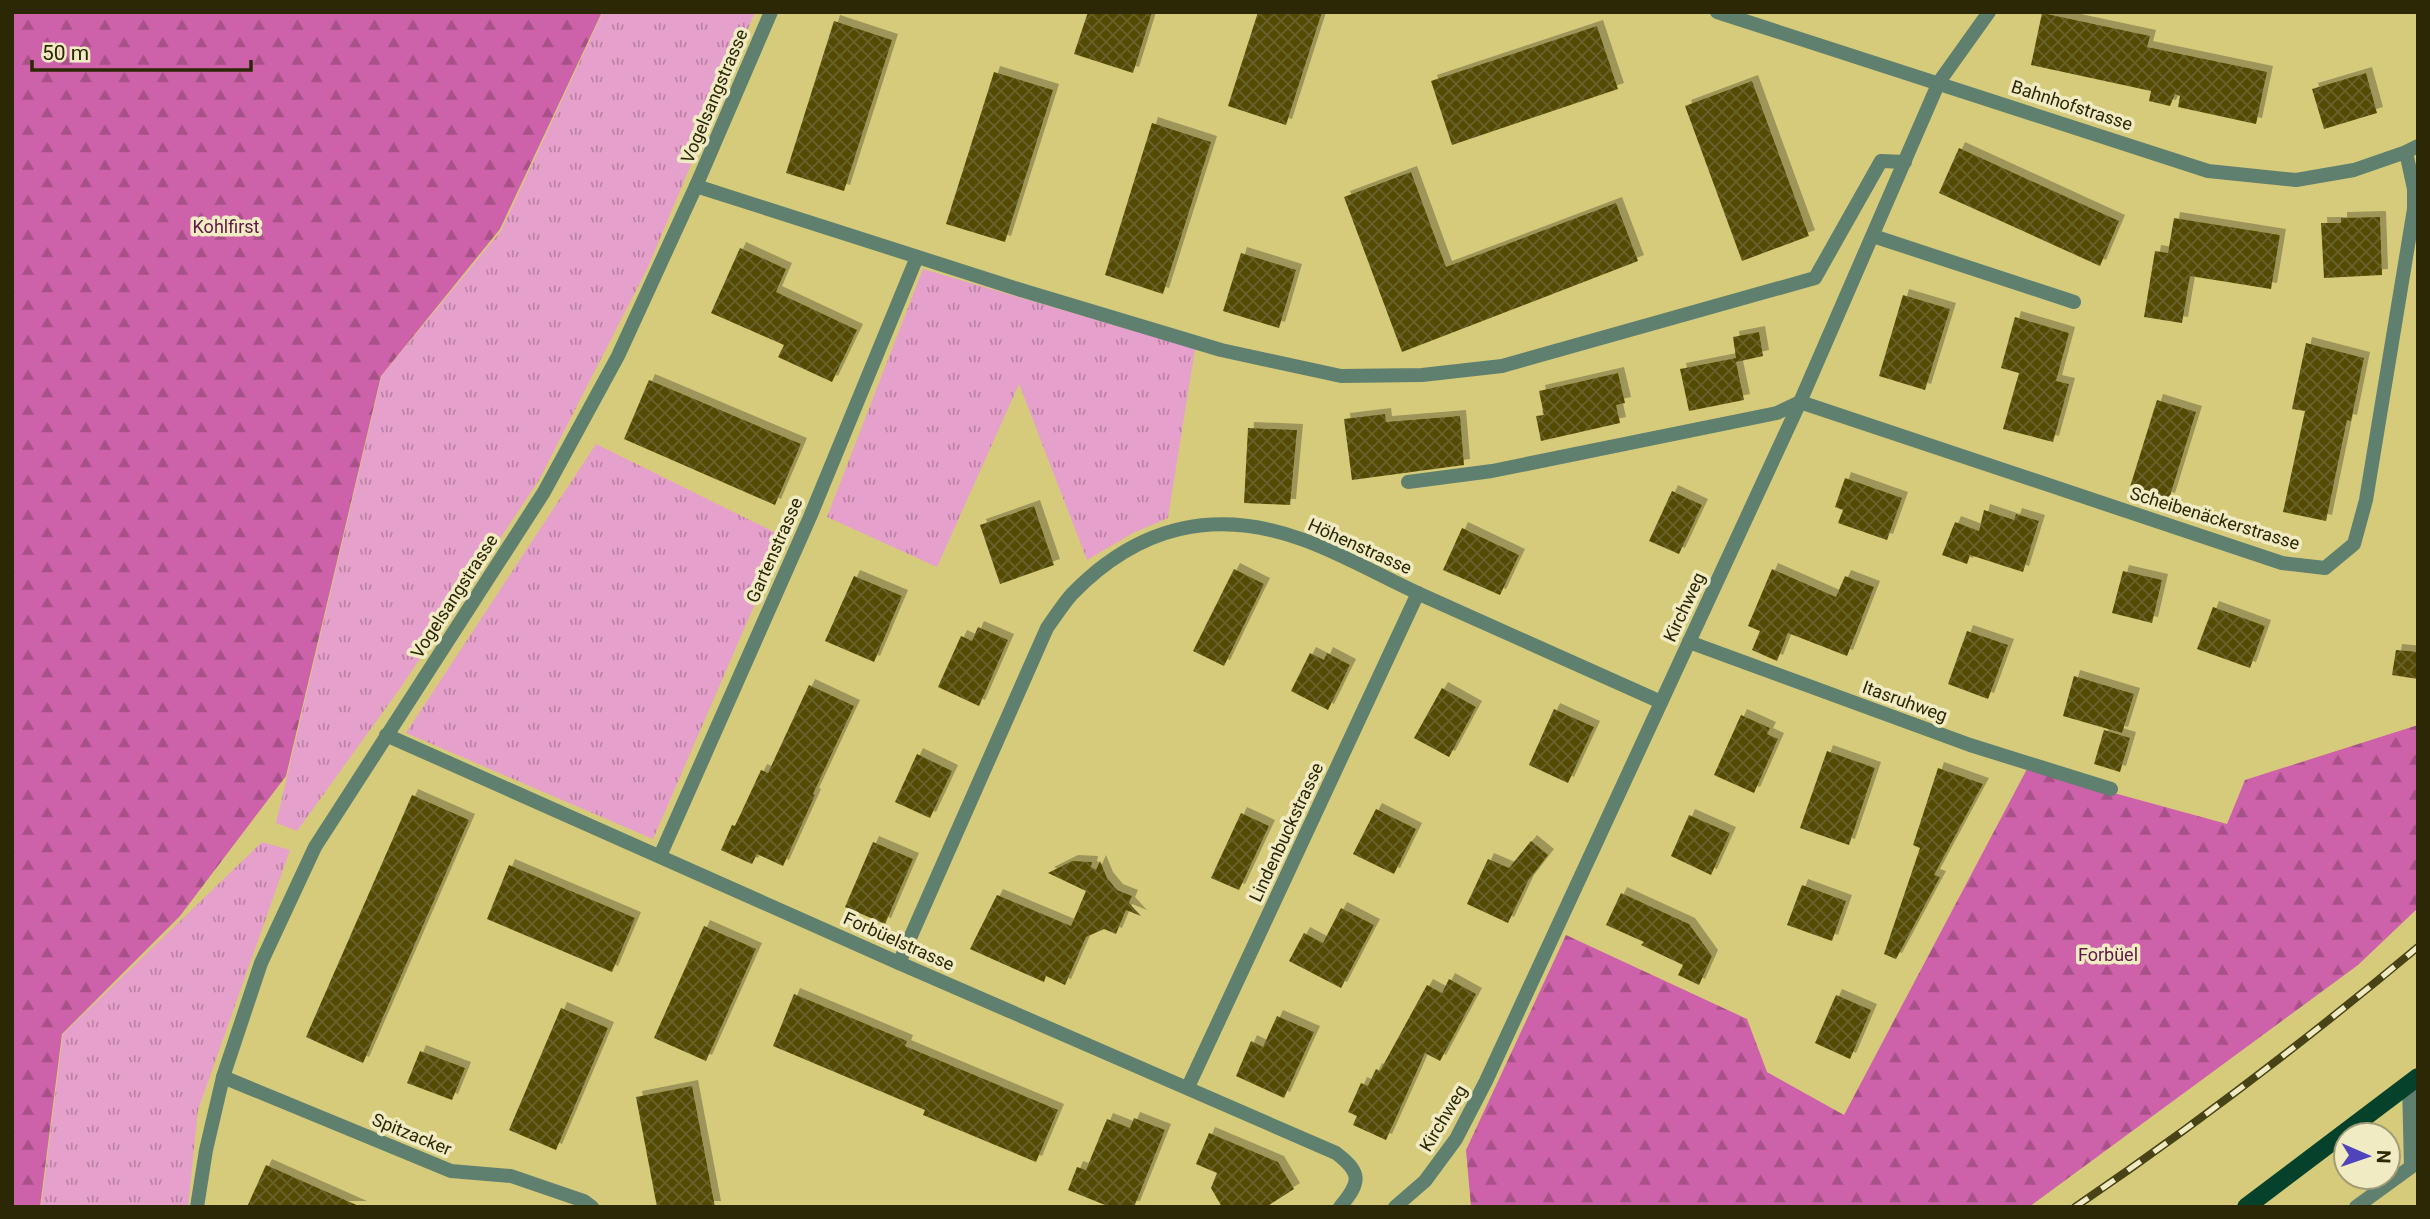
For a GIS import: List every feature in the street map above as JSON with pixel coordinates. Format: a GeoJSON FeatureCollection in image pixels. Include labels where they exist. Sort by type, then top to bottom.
{"type":"FeatureCollection","features":[{"type":"Feature","properties":{"kind":"main road"},"geometry":{"type":"LineString","coordinates":[[2246,1207],[2414,1080]]}},
{"type":"Feature","properties":{"kind":"street","name":"Vogelsangstrasse"},"geometry":{"type":"LineString","coordinates":[[197,1207],[206,1150],[223,1076],[261,963],[315,848],[544,492],[618,356],[696,186],[771,12]]}},
{"type":"Feature","properties":{"kind":"street","name":"Bahnhofstrasse"},"geometry":{"type":"LineString","coordinates":[[1717,12],[2208,171],[2296,180],[2354,170],[2412,149]]}},
{"type":"Feature","properties":{"kind":"street","name":"Kirchweg"},"geometry":{"type":"LineString","coordinates":[[1395,1207],[1425,1181],[1457,1139],[1486,1082],[1800,402],[1939,82],[1989,12]]}},
{"type":"Feature","properties":{"kind":"street","name":"Scheibenäckerstrasse"},"geometry":{"type":"LineString","coordinates":[[1800,402],[2282,563],[2325,568],[2354,544],[2366,500],[2414,209],[2412,149]]}},
{"type":"Feature","properties":{"kind":"street"},"geometry":{"type":"LineString","coordinates":[[696,186],[1021,290],[1221,350],[1341,376],[1422,375],[1502,366],[1815,278],[1881,162],[1905,162]]}},
{"type":"Feature","properties":{"kind":"street"},"geometry":{"type":"LineString","coordinates":[[1873,236],[2074,302]]}},
{"type":"Feature","properties":{"kind":"street","name":"Gartenstrasse"},"geometry":{"type":"LineString","coordinates":[[660,856],[810,517],[917,257]]}},
{"type":"Feature","properties":{"kind":"street"},"geometry":{"type":"LineString","coordinates":[[1408,482],[1492,471],[1777,413],[1800,402]]}},
{"type":"Feature","properties":{"kind":"street","name":"Höhenstrasse"},"geometry":{"type":"LineString","coordinates":[[898,963],[1047,628],[1071,596],[1106,563],[1156,534],[1204,524],[1254,527],[1303,540],[1661,702]]}},
{"type":"Feature","properties":{"kind":"street","name":"Lindenbuckstrasse"},"geometry":{"type":"LineString","coordinates":[[1188,1087],[1418,593]]}},
{"type":"Feature","properties":{"kind":"street","name":"Itasruhweg"},"geometry":{"type":"LineString","coordinates":[[1689,642],[1970,745],[2111,789]]}},
{"type":"Feature","properties":{"kind":"street","name":"Forbüelstrasse"},"geometry":{"type":"LineString","coordinates":[[386,735],[898,963],[1336,1153],[1351,1164],[1356,1174],[1355,1185],[1340,1207]]}},
{"type":"Feature","properties":{"kind":"street","name":"Spitzacker"},"geometry":{"type":"LineString","coordinates":[[223,1076],[451,1171],[511,1176],[584,1201],[592,1207]]}},
{"type":"Feature","properties":{"kind":"street"},"geometry":{"type":"LineString","coordinates":[[2356,1207],[2411,1167],[2414,1080]]}},
{"type":"Feature","properties":{"kind":"green space","name":"Kohlfirst"},"geometry":{"type":"Polygon","coordinates":[[[12,12],[602,12],[500,229],[381,376],[286,776],[180,916],[62,1034],[40,1207],[12,1207],[12,12]]]}},
{"type":"Feature","properties":{"kind":"green space"},"geometry":{"type":"Polygon","coordinates":[[[603,12],[755,12],[648,267],[539,480],[401,687],[297,831],[276,823],[382,375],[501,231],[603,12]]]}},
{"type":"Feature","properties":{"kind":"green space"},"geometry":{"type":"Polygon","coordinates":[[[923,269],[1195,349],[1168,518],[1133,533],[1087,560],[1019,384],[937,567],[827,517],[923,269]]]}},
{"type":"Feature","properties":{"kind":"green space"},"geometry":{"type":"Polygon","coordinates":[[[596,444],[784,537],[653,839],[406,733],[596,444]]]}},
{"type":"Feature","properties":{"kind":"green space","name":"Forbüel"},"geometry":{"type":"Polygon","coordinates":[[[2418,725],[2418,908],[2358,965],[2029,1207],[1471,1207],[1466,1150],[1566,935],[1747,1019],[1767,1072],[1844,1115],[2027,769],[2227,824],[2245,780],[2418,725]]]}},
{"type":"Feature","properties":{"kind":"green space"},"geometry":{"type":"Polygon","coordinates":[[[262,842],[290,850],[198,1110],[188,1207],[41,1207],[63,1034],[262,842]]]}},
{"type":"Feature","properties":{"kind":"building"},"geometry":{"type":"Polygon","coordinates":[[[1088,12],[1152,12],[1133,73],[1074,54],[1088,12]]]}},
{"type":"Feature","properties":{"kind":"building"},"geometry":{"type":"Polygon","coordinates":[[[1258,12],[1322,12],[1286,125],[1228,106],[1258,12]]]}},
{"type":"Feature","properties":{"kind":"building"},"geometry":{"type":"Polygon","coordinates":[[[2042,13],[2150,36],[2147,47],[2267,72],[2256,124],[2178,107],[2180,96],[2175,94],[2170,106],[2149,101],[2151,91],[2031,65],[2042,13]]]}},
{"type":"Feature","properties":{"kind":"building"},"geometry":{"type":"Polygon","coordinates":[[[834,21],[892,40],[844,191],[786,173],[834,21]]]}},
{"type":"Feature","properties":{"kind":"building"},"geometry":{"type":"Polygon","coordinates":[[[1597,26],[1618,89],[1452,145],[1431,81],[1597,26]]]}},
{"type":"Feature","properties":{"kind":"building"},"geometry":{"type":"Polygon","coordinates":[[[994,72],[1053,90],[1005,242],[946,224],[994,72]]]}},
{"type":"Feature","properties":{"kind":"building"},"geometry":{"type":"Polygon","coordinates":[[[2366,73],[2377,113],[2324,129],[2312,89],[2366,73]]]}},
{"type":"Feature","properties":{"kind":"building"},"geometry":{"type":"Polygon","coordinates":[[[1752,81],[1809,236],[1742,261],[1685,106],[1752,81]]]}},
{"type":"Feature","properties":{"kind":"building"},"geometry":{"type":"Polygon","coordinates":[[[1152,123],[1211,142],[1163,294],[1105,275],[1152,123]]]}},
{"type":"Feature","properties":{"kind":"building"},"geometry":{"type":"Polygon","coordinates":[[[1959,148],[2119,221],[2100,266],[1939,193],[1959,148]]]}},
{"type":"Feature","properties":{"kind":"building"},"geometry":{"type":"Polygon","coordinates":[[[1411,172],[1446,267],[1616,203],[1638,261],[1402,352],[1344,197],[1411,172]]]}},
{"type":"Feature","properties":{"kind":"building"},"geometry":{"type":"Polygon","coordinates":[[[2380,217],[2382,275],[2324,278],[2321,223],[2341,223],[2341,218],[2380,217]]]}},
{"type":"Feature","properties":{"kind":"building"},"geometry":{"type":"Polygon","coordinates":[[[2174,218],[2280,235],[2271,289],[2190,276],[2182,323],[2144,317],[2155,251],[2168,253],[2174,218]]]}},
{"type":"Feature","properties":{"kind":"building"},"geometry":{"type":"Polygon","coordinates":[[[740,248],[786,269],[776,292],[857,330],[832,382],[778,357],[784,345],[711,313],[740,248]]]}},
{"type":"Feature","properties":{"kind":"building"},"geometry":{"type":"Polygon","coordinates":[[[1241,253],[1296,270],[1279,328],[1223,311],[1241,253]]]}},
{"type":"Feature","properties":{"kind":"building"},"geometry":{"type":"Polygon","coordinates":[[[1903,295],[1950,309],[1925,390],[1879,376],[1903,295]]]}},
{"type":"Feature","properties":{"kind":"building"},"geometry":{"type":"Polygon","coordinates":[[[2015,317],[2069,333],[2056,381],[2069,384],[2053,442],[2003,429],[2019,373],[2001,368],[2015,317]]]}},
{"type":"Feature","properties":{"kind":"building"},"geometry":{"type":"Polygon","coordinates":[[[1759,332],[1763,356],[1736,362],[1744,400],[1689,411],[1680,369],[1736,358],[1733,337],[1759,332]]]}},
{"type":"Feature","properties":{"kind":"building"},"geometry":{"type":"Polygon","coordinates":[[[2306,343],[2364,358],[2351,421],[2347,420],[2326,521],[2283,512],[2305,411],[2292,409],[2306,343]]]}},
{"type":"Feature","properties":{"kind":"building"},"geometry":{"type":"Polygon","coordinates":[[[1618,373],[1625,403],[1616,405],[1620,423],[1541,441],[1536,416],[1544,415],[1539,391],[1618,373]]]}},
{"type":"Feature","properties":{"kind":"building"},"geometry":{"type":"Polygon","coordinates":[[[649,380],[801,444],[775,505],[624,439],[649,380]]]}},
{"type":"Feature","properties":{"kind":"building"},"geometry":{"type":"Polygon","coordinates":[[[2157,400],[2196,412],[2169,499],[2130,487],[2157,400]]]}},
{"type":"Feature","properties":{"kind":"building"},"geometry":{"type":"Polygon","coordinates":[[[1385,414],[1386,422],[1460,416],[1464,465],[1352,480],[1344,419],[1385,414]]]}},
{"type":"Feature","properties":{"kind":"building"},"geometry":{"type":"Polygon","coordinates":[[[1248,428],[1297,430],[1290,505],[1244,503],[1248,428]]]}},
{"type":"Feature","properties":{"kind":"building"},"geometry":{"type":"Polygon","coordinates":[[[1845,478],[1902,498],[1887,540],[1838,523],[1843,510],[1835,507],[1845,478]]]}},
{"type":"Feature","properties":{"kind":"building"},"geometry":{"type":"Polygon","coordinates":[[[1672,491],[1702,505],[1679,554],[1649,541],[1672,491]]]}},
{"type":"Feature","properties":{"kind":"building"},"geometry":{"type":"Polygon","coordinates":[[[1034,506],[1054,565],[1000,584],[980,525],[1034,506]]]}},
{"type":"Feature","properties":{"kind":"building"},"geometry":{"type":"Polygon","coordinates":[[[1984,510],[2014,520],[2016,514],[2039,521],[2023,572],[1970,555],[1967,564],[1942,555],[1955,522],[1979,531],[1984,510]]]}},
{"type":"Feature","properties":{"kind":"building"},"geometry":{"type":"Polygon","coordinates":[[[1462,528],[1519,555],[1500,595],[1443,570],[1462,528]]]}},
{"type":"Feature","properties":{"kind":"building"},"geometry":{"type":"Polygon","coordinates":[[[1234,569],[1264,584],[1224,666],[1193,651],[1234,569]]]}},
{"type":"Feature","properties":{"kind":"building"},"geometry":{"type":"Polygon","coordinates":[[[1772,569],[1836,597],[1845,576],[1874,587],[1847,656],[1788,633],[1777,661],[1752,650],[1760,631],[1748,626],[1772,569]]]}},
{"type":"Feature","properties":{"kind":"building"},"geometry":{"type":"Polygon","coordinates":[[[2123,571],[2162,580],[2152,623],[2112,613],[2123,571]]]}},
{"type":"Feature","properties":{"kind":"building"},"geometry":{"type":"Polygon","coordinates":[[[854,576],[902,596],[874,662],[825,641],[854,576]]]}},
{"type":"Feature","properties":{"kind":"building"},"geometry":{"type":"Polygon","coordinates":[[[2213,607],[2265,626],[2250,668],[2197,649],[2213,607]]]}},
{"type":"Feature","properties":{"kind":"building"},"geometry":{"type":"Polygon","coordinates":[[[978,627],[1008,640],[979,706],[938,687],[961,636],[972,641],[978,627]]]}},
{"type":"Feature","properties":{"kind":"building"},"geometry":{"type":"Polygon","coordinates":[[[1967,631],[2008,645],[1988,699],[1948,684],[1967,631]]]}},
{"type":"Feature","properties":{"kind":"building"},"geometry":{"type":"Polygon","coordinates":[[[2396,650],[2418,652],[2418,679],[2392,675],[2396,650]]]}},
{"type":"Feature","properties":{"kind":"building"},"geometry":{"type":"Polygon","coordinates":[[[1310,653],[1324,660],[1327,653],[1350,665],[1328,710],[1291,691],[1310,653]]]}},
{"type":"Feature","properties":{"kind":"building"},"geometry":{"type":"Polygon","coordinates":[[[2074,676],[2134,694],[2122,733],[2063,716],[2074,676]]]}},
{"type":"Feature","properties":{"kind":"building"},"geometry":{"type":"Polygon","coordinates":[[[809,685],[854,706],[783,866],[757,854],[752,864],[721,850],[761,770],[768,773],[809,685]]]}},
{"type":"Feature","properties":{"kind":"building"},"geometry":{"type":"Polygon","coordinates":[[[1442,688],[1476,707],[1449,757],[1414,738],[1442,688]]]}},
{"type":"Feature","properties":{"kind":"building"},"geometry":{"type":"Polygon","coordinates":[[[1554,709],[1594,727],[1568,783],[1529,765],[1554,709]]]}},
{"type":"Feature","properties":{"kind":"building"},"geometry":{"type":"Polygon","coordinates":[[[1741,715],[1770,728],[1767,734],[1778,739],[1754,793],[1714,775],[1741,715]]]}},
{"type":"Feature","properties":{"kind":"building"},"geometry":{"type":"Polygon","coordinates":[[[2104,730],[2130,738],[2120,772],[2094,764],[2104,730]]]}},
{"type":"Feature","properties":{"kind":"building"},"geometry":{"type":"Polygon","coordinates":[[[1827,751],[1875,768],[1849,845],[1800,828],[1827,751]]]}},
{"type":"Feature","properties":{"kind":"building"},"geometry":{"type":"Polygon","coordinates":[[[917,754],[952,771],[930,818],[895,802],[917,754]]]}},
{"type":"Feature","properties":{"kind":"building"},"geometry":{"type":"Polygon","coordinates":[[[1938,768],[1983,784],[1934,875],[1940,877],[1896,959],[1884,954],[1920,848],[1913,845],[1938,768]]]}},
{"type":"Feature","properties":{"kind":"building"},"geometry":{"type":"Polygon","coordinates":[[[412,795],[469,820],[363,1063],[306,1037],[412,795]]]}},
{"type":"Feature","properties":{"kind":"building"},"geometry":{"type":"Polygon","coordinates":[[[1376,809],[1416,829],[1394,874],[1353,854],[1376,809]]]}},
{"type":"Feature","properties":{"kind":"building"},"geometry":{"type":"Polygon","coordinates":[[[1241,813],[1269,826],[1239,890],[1211,878],[1241,813]]]}},
{"type":"Feature","properties":{"kind":"building"},"geometry":{"type":"Polygon","coordinates":[[[1689,815],[1730,833],[1711,875],[1671,856],[1689,815]]]}},
{"type":"Feature","properties":{"kind":"building"},"geometry":{"type":"Polygon","coordinates":[[[1531,841],[1548,855],[1528,881],[1508,923],[1467,904],[1488,859],[1509,868],[1531,841]]]}},
{"type":"Feature","properties":{"kind":"building"},"geometry":{"type":"Polygon","coordinates":[[[873,842],[913,859],[885,924],[845,907],[873,842]]]}},
{"type":"Feature","properties":{"kind":"building"},"geometry":{"type":"Polygon","coordinates":[[[1072,861],[1092,862],[1091,867],[1096,870],[1100,861],[1107,878],[1117,890],[1132,896],[1129,903],[1141,916],[1126,910],[1116,934],[1104,929],[1086,937],[1065,985],[1046,976],[1044,982],[970,949],[997,895],[1071,926],[1086,891],[1048,873],[1072,861]]]}},
{"type":"Feature","properties":{"kind":"building"},"geometry":{"type":"Polygon","coordinates":[[[509,865],[635,918],[612,972],[487,919],[509,865]]]}},
{"type":"Feature","properties":{"kind":"building"},"geometry":{"type":"Polygon","coordinates":[[[1802,885],[1846,901],[1832,941],[1787,925],[1802,885]]]}},
{"type":"Feature","properties":{"kind":"building"},"geometry":{"type":"Polygon","coordinates":[[[1621,893],[1689,924],[1712,956],[1699,985],[1678,975],[1683,965],[1641,945],[1644,942],[1606,925],[1621,893]]]}},
{"type":"Feature","properties":{"kind":"building"},"geometry":{"type":"Polygon","coordinates":[[[1341,908],[1374,925],[1341,988],[1289,961],[1304,933],[1323,943],[1341,908]]]}},
{"type":"Feature","properties":{"kind":"building"},"geometry":{"type":"Polygon","coordinates":[[[704,926],[756,949],[706,1061],[654,1038],[704,926]]]}},
{"type":"Feature","properties":{"kind":"building"},"geometry":{"type":"Polygon","coordinates":[[[1449,979],[1476,994],[1440,1061],[1425,1053],[1386,1140],[1353,1125],[1357,1116],[1348,1112],[1361,1083],[1368,1086],[1376,1069],[1380,1071],[1427,985],[1442,993],[1449,979]]]}},
{"type":"Feature","properties":{"kind":"building"},"geometry":{"type":"Polygon","coordinates":[[[794,994],[907,1041],[905,1046],[1058,1110],[1036,1162],[923,1115],[925,1110],[773,1046],[794,994]]]}},
{"type":"Feature","properties":{"kind":"building"},"geometry":{"type":"Polygon","coordinates":[[[1836,995],[1871,1010],[1850,1059],[1815,1043],[1836,995]]]}},
{"type":"Feature","properties":{"kind":"building"},"geometry":{"type":"Polygon","coordinates":[[[561,1008],[608,1028],[556,1150],[509,1130],[561,1008]]]}},
{"type":"Feature","properties":{"kind":"building"},"geometry":{"type":"Polygon","coordinates":[[[1277,1016],[1314,1032],[1284,1098],[1236,1076],[1251,1041],[1263,1047],[1277,1016]]]}},
{"type":"Feature","properties":{"kind":"building"},"geometry":{"type":"Polygon","coordinates":[[[420,1051],[465,1068],[452,1100],[407,1083],[420,1051]]]}},
{"type":"Feature","properties":{"kind":"building"},"geometry":{"type":"Polygon","coordinates":[[[692,1086],[715,1207],[657,1207],[636,1097],[692,1086]]]}},
{"type":"Feature","properties":{"kind":"building"},"geometry":{"type":"Polygon","coordinates":[[[1134,1118],[1165,1130],[1134,1207],[1110,1207],[1068,1190],[1077,1167],[1086,1170],[1107,1119],[1130,1128],[1134,1118]]]}},
{"type":"Feature","properties":{"kind":"building"},"geometry":{"type":"Polygon","coordinates":[[[1209,1133],[1278,1162],[1294,1189],[1266,1207],[1222,1207],[1211,1188],[1217,1173],[1196,1164],[1209,1133]]]}},
{"type":"Feature","properties":{"kind":"building"},"geometry":{"type":"Polygon","coordinates":[[[266,1165],[361,1207],[247,1207],[266,1165]]]}},
{"type":"Feature","properties":{"kind":"railway"},"geometry":{"type":"LineString","coordinates":[[2075,1207],[2250,1081],[2418,947]]}}]}
